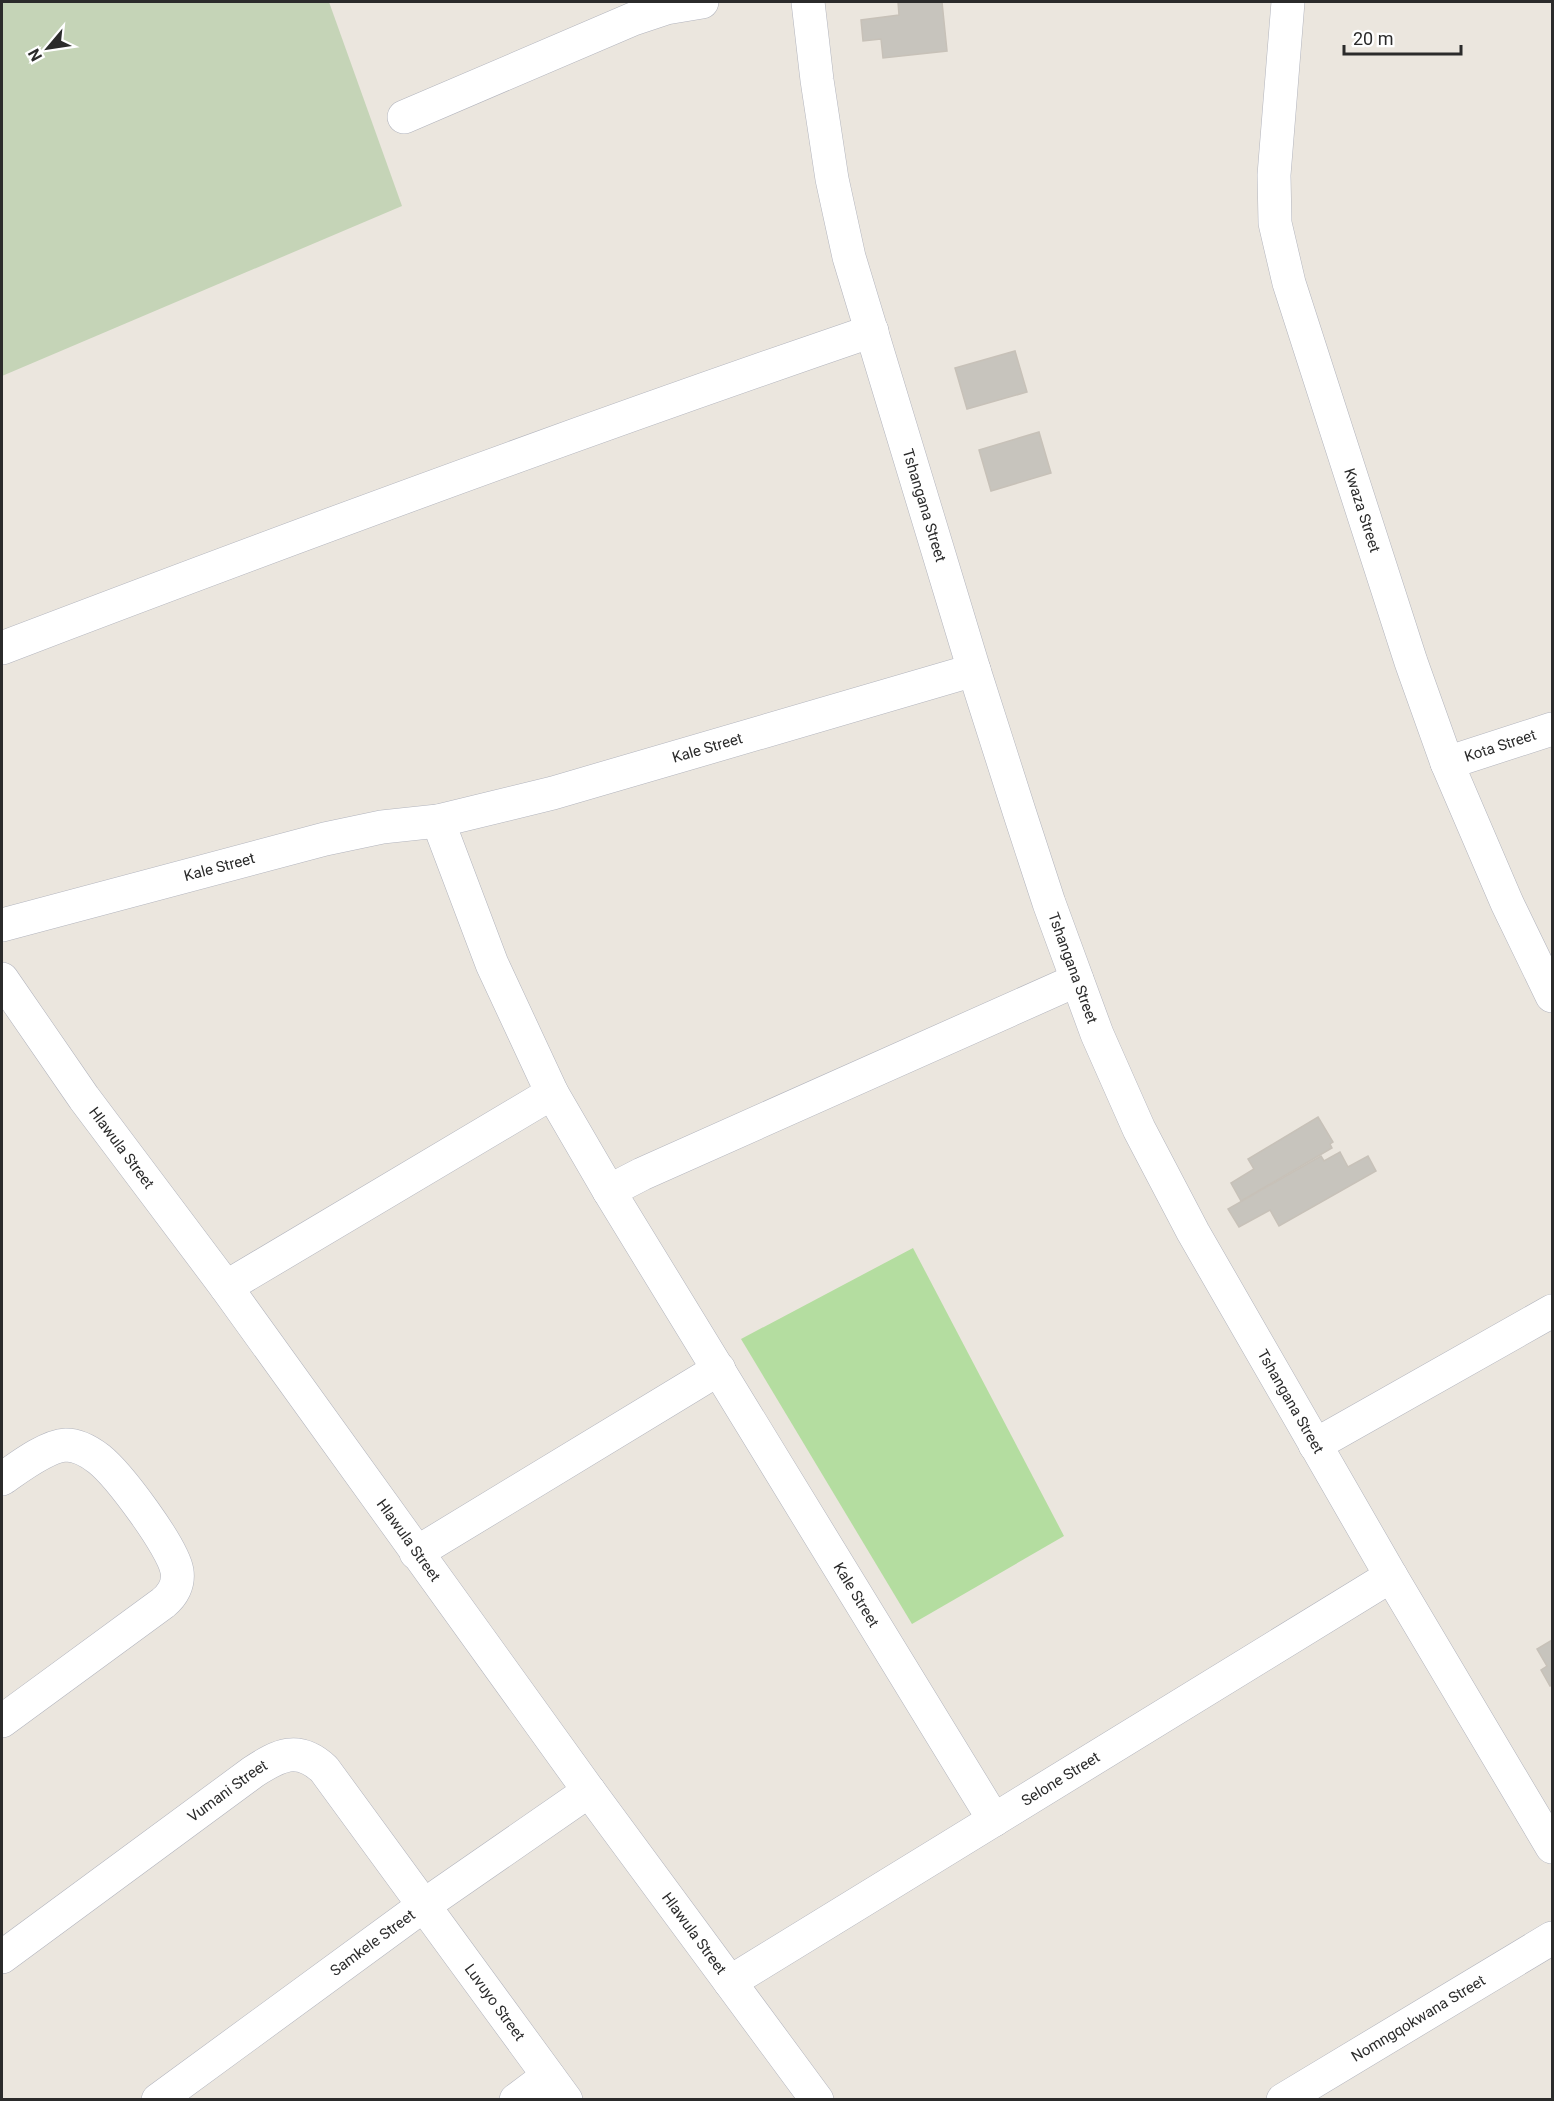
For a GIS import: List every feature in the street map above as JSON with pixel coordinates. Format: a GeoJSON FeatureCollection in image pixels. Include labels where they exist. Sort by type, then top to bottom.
{"type":"FeatureCollection","features":[{"type":"Feature","properties":{"kind":"street"},"geometry":{"type":"LineString","coordinates":[[404,117],[633,19],[666,8],[702,2]]}},
{"type":"Feature","properties":{"kind":"street","name":"Tshangana Street"},"geometry":{"type":"LineString","coordinates":[[808,2],[832,179],[849,256],[974,670],[1049,903],[1097,1034],[1139,1129],[1193,1232],[1391,1576],[1552,1847]]}},
{"type":"Feature","properties":{"kind":"street","name":"Kwaza Street"},"geometry":{"type":"LineString","coordinates":[[1288,2],[1274,175],[1275,223],[1289,283],[1411,662],[1447,763],[1507,903],[1552,996]]}},
{"type":"Feature","properties":{"kind":"street"},"geometry":{"type":"LineString","coordinates":[[2,648],[321,527],[624,416],[872,331]]}},
{"type":"Feature","properties":{"kind":"street","name":"Kale Street"},"geometry":{"type":"LineString","coordinates":[[2,925],[325,839],[382,827],[438,821],[553,793],[974,670]]}},
{"type":"Feature","properties":{"kind":"street","name":"Kota Street"},"geometry":{"type":"LineString","coordinates":[[1447,763],[1552,729]]}},
{"type":"Feature","properties":{"kind":"street","name":"Kale Street"},"geometry":{"type":"LineString","coordinates":[[438,821],[492,964],[552,1093],[609,1191],[994,1820]]}},
{"type":"Feature","properties":{"kind":"street","name":"Hlawula Street"},"geometry":{"type":"LineString","coordinates":[[2,979],[84,1098],[226,1287],[416,1554],[817,2100]]}},
{"type":"Feature","properties":{"kind":"street"},"geometry":{"type":"LineString","coordinates":[[609,1191],[642,1174],[1077,980]]}},
{"type":"Feature","properties":{"kind":"street"},"geometry":{"type":"LineString","coordinates":[[226,1287],[552,1093]]}},
{"type":"Feature","properties":{"kind":"street"},"geometry":{"type":"LineString","coordinates":[[1315,1445],[1552,1311]]}},
{"type":"Feature","properties":{"kind":"street"},"geometry":{"type":"LineString","coordinates":[[416,1554],[719,1369]]}},
{"type":"Feature","properties":{"kind":"street"},"geometry":{"type":"LineString","coordinates":[[2,1479],[25,1463],[52,1449],[66,1445],[83,1448],[100,1460],[152,1523],[171,1552],[177,1579],[170,1597],[149,1615],[2,1721]]}},
{"type":"Feature","properties":{"kind":"street","name":"Selone Street"},"geometry":{"type":"LineString","coordinates":[[730,1982],[1391,1576]]}},
{"type":"Feature","properties":{"kind":"street","name":"Vumani Street"},"geometry":{"type":"LineString","coordinates":[[2,1957],[253,1772],[280,1757],[295,1754],[313,1759],[324,1769],[423,1906]]}},
{"type":"Feature","properties":{"kind":"street","name":"Samkele Street"},"geometry":{"type":"LineString","coordinates":[[158,2100],[423,1906],[589,1791]]}},
{"type":"Feature","properties":{"kind":"street","name":"Luvuyo Street"},"geometry":{"type":"LineString","coordinates":[[423,1906],[557,2088]]}},
{"type":"Feature","properties":{"kind":"street","name":"Nomngqokwana Street"},"geometry":{"type":"LineString","coordinates":[[1283,2100],[1552,1938]]}},
{"type":"Feature","properties":{"kind":"street"},"geometry":{"type":"LineString","coordinates":[[516,2100],[557,2088]]}},
{"type":"Feature","properties":{"kind":"green space"},"geometry":{"type":"Polygon","coordinates":[[[2,2],[329,2],[402,206],[2,376],[2,2]]]}},
{"type":"Feature","properties":{"kind":"green space"},"geometry":{"type":"Polygon","coordinates":[[[913,1248],[1064,1536],[912,1624],[741,1339],[913,1248]]]}},
{"type":"Feature","properties":{"kind":"building"},"geometry":{"type":"Polygon","coordinates":[[[898,2],[942,2],[947,51],[883,58],[881,39],[863,41],[861,20],[899,15],[898,2]]]}},
{"type":"Feature","properties":{"kind":"building"},"geometry":{"type":"Polygon","coordinates":[[[1015,351],[1027,392],[967,409],[955,368],[1015,351]]]}},
{"type":"Feature","properties":{"kind":"building"},"geometry":{"type":"Polygon","coordinates":[[[1039,432],[1051,473],[991,491],[979,450],[1039,432]]]}},
{"type":"Feature","properties":{"kind":"building"},"geometry":{"type":"Polygon","coordinates":[[[1318,1117],[1333,1142],[1330,1144],[1332,1148],[1241,1201],[1231,1183],[1254,1169],[1248,1159],[1318,1117]]]}},
{"type":"Feature","properties":{"kind":"building"},"geometry":{"type":"Polygon","coordinates":[[[1340,1152],[1348,1167],[1368,1156],[1376,1171],[1279,1226],[1270,1210],[1239,1227],[1228,1209],[1321,1156],[1324,1161],[1340,1152]]]}},
{"type":"Feature","properties":{"kind":"building"},"geometry":{"type":"Polygon","coordinates":[[[1552,1640],[1552,1685],[1550,1686],[1541,1670],[1547,1666],[1537,1649],[1552,1640]]]}}]}
